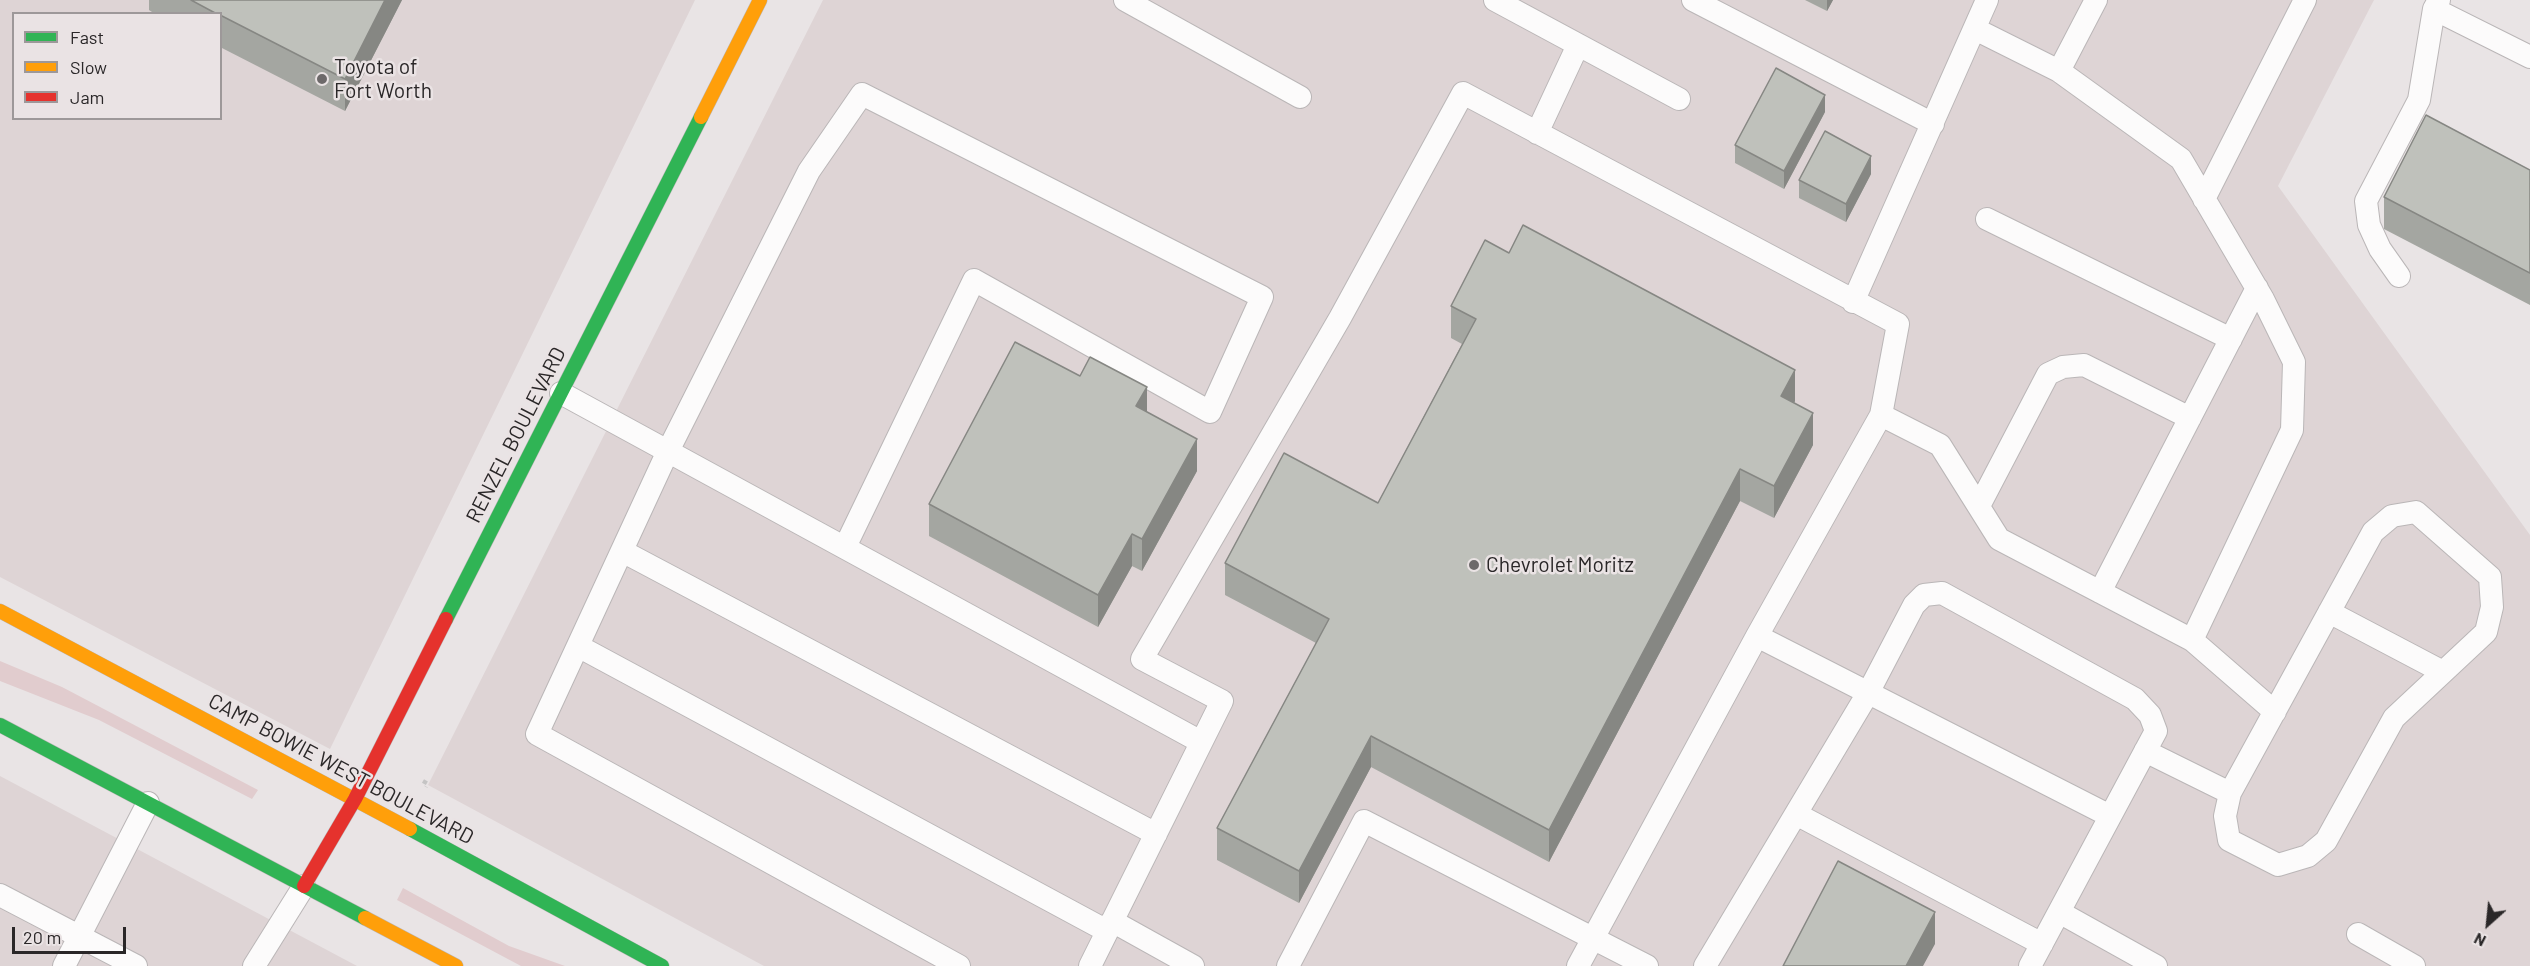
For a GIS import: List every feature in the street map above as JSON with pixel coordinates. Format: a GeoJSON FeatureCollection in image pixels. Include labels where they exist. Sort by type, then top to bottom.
{"type":"FeatureCollection","features":[{"type":"Feature","properties":{"kind":"main road","name":"RENZEL BOULEVARD"},"geometry":{"type":"LineString","coordinates":[[304,886],[355,799],[760,0]]}},
{"type":"Feature","properties":{"kind":"main road","name":"CAMP BOWIE WEST BOULEVARD"},"geometry":{"type":"LineString","coordinates":[[0,611],[355,799],[662,966]]}},
{"type":"Feature","properties":{"kind":"main road"},"geometry":{"type":"LineString","coordinates":[[0,725],[456,966]]}},
{"type":"Feature","properties":{"kind":"lane"},"geometry":{"type":"LineString","coordinates":[[1125,0],[1300,97]]}},
{"type":"Feature","properties":{"kind":"lane"},"geometry":{"type":"LineString","coordinates":[[1495,0],[1679,99]]}},
{"type":"Feature","properties":{"kind":"lane"},"geometry":{"type":"LineString","coordinates":[[1693,0],[1932,124]]}},
{"type":"Feature","properties":{"kind":"lane"},"geometry":{"type":"LineString","coordinates":[[1853,302],[1987,0]]}},
{"type":"Feature","properties":{"kind":"lane"},"geometry":{"type":"LineString","coordinates":[[2059,71],[2096,0]]}},
{"type":"Feature","properties":{"kind":"lane"},"geometry":{"type":"LineString","coordinates":[[2204,199],[2306,0]]}},
{"type":"Feature","properties":{"kind":"lane"},"geometry":{"type":"LineString","coordinates":[[2399,276],[2380,249],[2369,225],[2366,201],[2419,100],[2437,4],[2530,57]]}},
{"type":"Feature","properties":{"kind":"lane"},"geometry":{"type":"LineString","coordinates":[[1974,29],[2059,71],[2181,159],[2257,288],[2294,362],[2292,430],[2192,640]]}},
{"type":"Feature","properties":{"kind":"lane"},"geometry":{"type":"LineString","coordinates":[[1538,133],[1578,45]]}},
{"type":"Feature","properties":{"kind":"lane"},"geometry":{"type":"LineString","coordinates":[[1090,966],[1222,701],[1142,659],[1340,318],[1463,93],[1898,324],[1881,415],[1757,636],[1578,966]]}},
{"type":"Feature","properties":{"kind":"lane"},"geometry":{"type":"LineString","coordinates":[[845,548],[974,280],[1210,412],[1262,297],[862,94],[809,171],[668,451],[537,734],[959,966]]}},
{"type":"Feature","properties":{"kind":"lane"},"geometry":{"type":"LineString","coordinates":[[1988,219],[2230,339]]}},
{"type":"Feature","properties":{"kind":"lane"},"geometry":{"type":"LineString","coordinates":[[2100,591],[2257,288]]}},
{"type":"Feature","properties":{"kind":"lane"},"geometry":{"type":"LineString","coordinates":[[1979,506],[2048,374],[2063,367],[2084,365],[2190,418]]}},
{"type":"Feature","properties":{"kind":"lane"},"geometry":{"type":"LineString","coordinates":[[561,393],[1201,742]]}},
{"type":"Feature","properties":{"kind":"lane"},"geometry":{"type":"LineString","coordinates":[[1881,415],[1940,445],[1999,539],[2192,640],[2275,712]]}},
{"type":"Feature","properties":{"kind":"lane"},"geometry":{"type":"LineString","coordinates":[[2416,512],[2490,577],[2492,606],[2486,632],[2394,718],[2326,841],[2308,856],[2278,865],[2229,840],[2224,816],[2230,794],[2329,612],[2373,532],[2392,516],[2416,512]]}},
{"type":"Feature","properties":{"kind":"lane"},"geometry":{"type":"LineString","coordinates":[[622,551],[1156,834]]}},
{"type":"Feature","properties":{"kind":"lane"},"geometry":{"type":"LineString","coordinates":[[1705,966],[1868,693],[1914,605],[1924,595],[1942,593],[2135,699],[2150,715],[2156,731],[2030,966]]}},
{"type":"Feature","properties":{"kind":"lane"},"geometry":{"type":"LineString","coordinates":[[2329,612],[2443,672]]}},
{"type":"Feature","properties":{"kind":"lane"},"geometry":{"type":"LineString","coordinates":[[1757,636],[2110,816]]}},
{"type":"Feature","properties":{"kind":"lane"},"geometry":{"type":"LineString","coordinates":[[578,646],[1110,926],[1193,966]]}},
{"type":"Feature","properties":{"kind":"lane"},"geometry":{"type":"LineString","coordinates":[[2145,751],[2230,794]]}},
{"type":"Feature","properties":{"kind":"lane"},"geometry":{"type":"LineString","coordinates":[[64,966],[148,803]]}},
{"type":"Feature","properties":{"kind":"lane"},"geometry":{"type":"LineString","coordinates":[[1796,814],[2042,944]]}},
{"type":"Feature","properties":{"kind":"lane"},"geometry":{"type":"LineString","coordinates":[[1288,966],[1364,820],[1647,966]]}},
{"type":"Feature","properties":{"kind":"lane"},"geometry":{"type":"LineString","coordinates":[[254,966],[304,886]]}},
{"type":"Feature","properties":{"kind":"lane"},"geometry":{"type":"LineString","coordinates":[[0,895],[136,966]]}},
{"type":"Feature","properties":{"kind":"lane"},"geometry":{"type":"LineString","coordinates":[[2059,912],[2156,966]]}},
{"type":"Feature","properties":{"kind":"lane"},"geometry":{"type":"LineString","coordinates":[[2358,934],[2414,966]]}},
{"type":"Feature","properties":{"kind":"path"},"geometry":{"type":"LineString","coordinates":[[423,781],[428,784],[426,787]]}},
{"type":"Feature","properties":{"kind":"shaded area"},"geometry":{"type":"Polygon","coordinates":[[[0,0],[695,0],[330,749],[0,577],[0,0]]]}},
{"type":"Feature","properties":{"kind":"shaded area"},"geometry":{"type":"Polygon","coordinates":[[[823,0],[2374,0],[2278,186],[2530,535],[2530,966],[764,966],[428,785],[823,0]]]}},
{"type":"Feature","properties":{"kind":"shaded area"},"geometry":{"type":"Polygon","coordinates":[[[0,661],[62,687],[258,790],[252,799],[99,720],[0,681],[0,661]]]}},
{"type":"Feature","properties":{"kind":"shaded area"},"geometry":{"type":"Polygon","coordinates":[[[0,776],[357,966],[0,966],[0,776]]]}},
{"type":"Feature","properties":{"kind":"shaded area"},"geometry":{"type":"Polygon","coordinates":[[[403,888],[509,946],[565,966],[521,966],[397,900],[403,888]]]}},
{"type":"Feature","properties":{"kind":"building"},"geometry":{"type":"Polygon","coordinates":[[[191,0],[385,0],[345,79],[222,16],[222,12],[213,12],[191,0]]]}},
{"type":"Feature","properties":{"kind":"building"},"geometry":{"type":"Polygon","coordinates":[[[1776,68],[1825,95],[1784,171],[1735,145],[1776,68]]]}},
{"type":"Feature","properties":{"kind":"building"},"geometry":{"type":"Polygon","coordinates":[[[2426,115],[2530,170],[2530,273],[2384,197],[2426,115]]]}},
{"type":"Feature","properties":{"kind":"building"},"geometry":{"type":"Polygon","coordinates":[[[1825,131],[1871,156],[1846,204],[1799,180],[1825,131]]]}},
{"type":"Feature","properties":{"kind":"building","name":"Chevrolet Moritz"},"geometry":{"type":"Polygon","coordinates":[[[1523,225],[1795,370],[1781,396],[1813,413],[1774,486],[1740,469],[1549,830],[1371,736],[1299,871],[1217,828],[1329,619],[1225,563],[1284,453],[1378,503],[1476,319],[1451,306],[1485,240],[1509,253],[1523,225]]]}},
{"type":"Feature","properties":{"kind":"building"},"geometry":{"type":"Polygon","coordinates":[[[1015,342],[1080,376],[1090,357],[1147,387],[1136,406],[1197,439],[1142,539],[1132,534],[1098,595],[929,504],[1015,342]]]}},
{"type":"Feature","properties":{"kind":"building"},"geometry":{"type":"Polygon","coordinates":[[[1838,861],[1935,912],[1906,966],[1783,966],[1838,861]]]}},
{"type":"Feature","properties":{"kind":"traffic: fast"},"geometry":{"type":"LineString","coordinates":[[446,619],[701,117]]}},
{"type":"Feature","properties":{"kind":"traffic: fast"},"geometry":{"type":"LineString","coordinates":[[0,725],[365,918]]}},
{"type":"Feature","properties":{"kind":"traffic: fast"},"geometry":{"type":"LineString","coordinates":[[410,829],[662,966]]}},
{"type":"Feature","properties":{"kind":"traffic: slow"},"geometry":{"type":"LineString","coordinates":[[701,117],[760,0]]}},
{"type":"Feature","properties":{"kind":"traffic: slow"},"geometry":{"type":"LineString","coordinates":[[0,611],[410,829]]}},
{"type":"Feature","properties":{"kind":"traffic: slow"},"geometry":{"type":"LineString","coordinates":[[365,918],[456,966]]}},
{"type":"Feature","properties":{"kind":"traffic: jam"},"geometry":{"type":"LineString","coordinates":[[304,886],[355,799],[446,619]]}},
{"type":"Feature","properties":{"kind":"place","name":"Toyota of Fort Worth"},"geometry":{"type":"Point","coordinates":[322,79]}},
{"type":"Feature","properties":{"kind":"place","name":"Chevrolet Moritz"},"geometry":{"type":"Point","coordinates":[1474,565]}}]}
